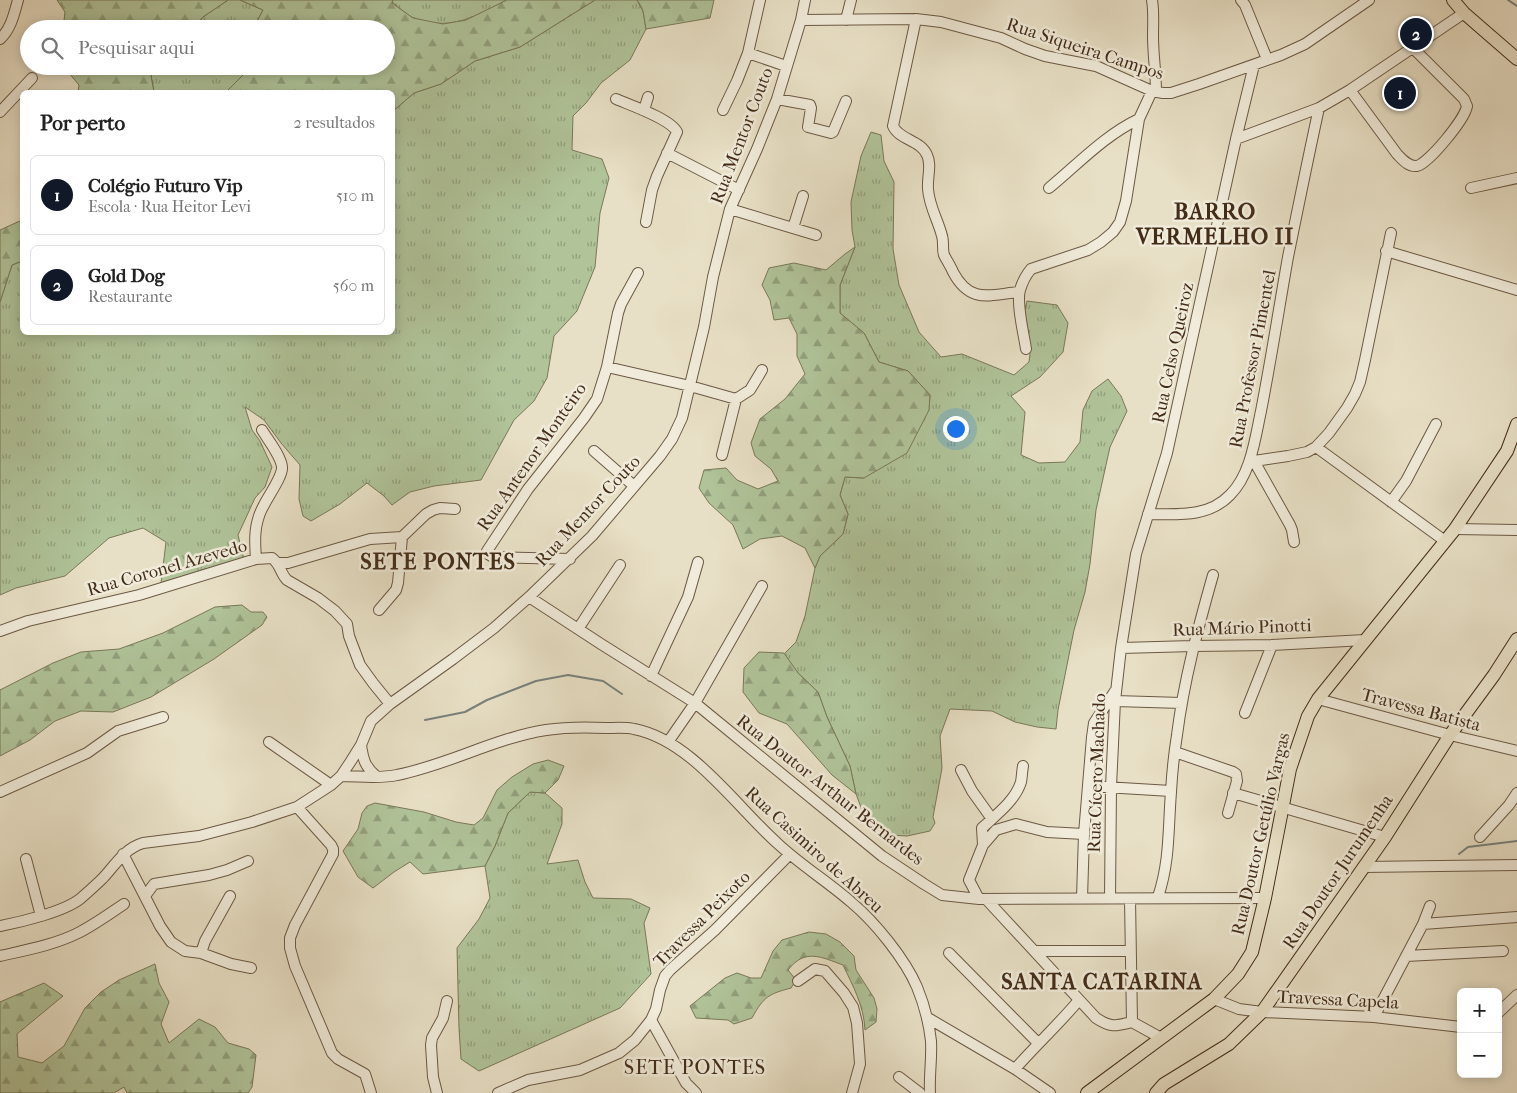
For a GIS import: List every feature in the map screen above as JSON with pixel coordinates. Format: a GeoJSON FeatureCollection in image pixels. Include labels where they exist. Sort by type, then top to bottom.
{"type":"FeatureCollection","features":[{"type":"Feature","properties":{"kind":"main road"},"geometry":{"type":"LineString","coordinates":[[1453,0],[1464,13],[1517,59]]}},
{"type":"Feature","properties":{"kind":"main road","name":"Rua Doutor Getúlio Vargas"},"geometry":{"type":"LineString","coordinates":[[1087,1093],[1214,999],[1238,974],[1252,952],[1265,898],[1290,769],[1308,716],[1318,699],[1455,529],[1507,451],[1517,424]]}},
{"type":"Feature","properties":{"kind":"main road","name":"Rua Doutor Jurumenha"},"geometry":{"type":"LineString","coordinates":[[1156,1093],[1164,1084],[1229,1044],[1262,1012],[1385,837],[1450,735],[1515,645]]}},
{"type":"Feature","properties":{"kind":"street"},"geometry":{"type":"LineString","coordinates":[[0,39],[11,23],[18,0]]}},
{"type":"Feature","properties":{"kind":"street"},"geometry":{"type":"LineString","coordinates":[[723,110],[748,52],[760,0]]}},
{"type":"Feature","properties":{"kind":"street","name":"Rua Mentor Couto"},"geometry":{"type":"LineString","coordinates":[[0,926],[41,916],[78,900],[102,879],[123,854],[135,846],[143,843],[199,836],[252,822],[296,807],[331,785],[341,776],[361,745],[371,721],[390,704],[494,628],[570,559],[592,536],[660,456],[672,439],[682,418],[730,209],[777,99],[801,20],[805,0]]}},
{"type":"Feature","properties":{"kind":"street"},"geometry":{"type":"LineString","coordinates":[[846,20],[852,0]]}},
{"type":"Feature","properties":{"kind":"street"},"geometry":{"type":"LineString","coordinates":[[1026,349],[1021,321],[1019,292],[1026,275],[1031,269],[1088,250],[1113,232],[1120,222],[1126,202],[1139,119],[1154,91],[1156,71],[1152,0]]}},
{"type":"Feature","properties":{"kind":"street"},"geometry":{"type":"LineString","coordinates":[[1241,0],[1245,5],[1267,59]]}},
{"type":"Feature","properties":{"kind":"street","name":"Rua Siqueira Campos"},"geometry":{"type":"LineString","coordinates":[[801,20],[916,18],[941,22],[1001,38],[1045,56],[1096,66],[1154,91],[1171,93],[1281,55],[1305,44],[1369,0]]}},
{"type":"Feature","properties":{"kind":"street"},"geometry":{"type":"LineString","coordinates":[[1236,139],[1318,108],[1350,90],[1464,13]]}},
{"type":"Feature","properties":{"kind":"street"},"geometry":{"type":"LineString","coordinates":[[916,18],[893,126],[897,132],[921,146],[928,156],[930,163],[928,188],[943,239],[944,254],[961,285],[968,292],[983,296],[1019,292]]}},
{"type":"Feature","properties":{"kind":"street"},"geometry":{"type":"LineString","coordinates":[[1350,90],[1397,154],[1411,166],[1417,166],[1424,162],[1463,118],[1467,106],[1464,99],[1413,48]]}},
{"type":"Feature","properties":{"kind":"street"},"geometry":{"type":"LineString","coordinates":[[748,52],[786,66]]}},
{"type":"Feature","properties":{"kind":"street","name":"Rua Celso Queiroz"},"geometry":{"type":"LineString","coordinates":[[1121,648],[1136,554],[1167,453],[1254,64]]}},
{"type":"Feature","properties":{"kind":"street"},"geometry":{"type":"LineString","coordinates":[[21,90],[32,78]]}},
{"type":"Feature","properties":{"kind":"street"},"geometry":{"type":"LineString","coordinates":[[0,112],[20,91]]}},
{"type":"Feature","properties":{"kind":"street"},"geometry":{"type":"LineString","coordinates":[[644,110],[648,97]]}},
{"type":"Feature","properties":{"kind":"street"},"geometry":{"type":"LineString","coordinates":[[616,99],[644,110],[676,129],[676,136],[666,153],[652,190],[646,222]]}},
{"type":"Feature","properties":{"kind":"street"},"geometry":{"type":"LineString","coordinates":[[777,99],[810,105],[812,108],[808,127],[831,133],[846,100]]}},
{"type":"Feature","properties":{"kind":"street","name":"Rua Professor Pimentel"},"geometry":{"type":"LineString","coordinates":[[1148,514],[1190,513],[1204,511],[1217,506],[1236,488],[1252,460],[1288,257],[1318,108]]}},
{"type":"Feature","properties":{"kind":"street"},"geometry":{"type":"LineString","coordinates":[[1049,188],[1101,142],[1139,119]]}},
{"type":"Feature","properties":{"kind":"street"},"geometry":{"type":"LineString","coordinates":[[666,153],[739,190]]}},
{"type":"Feature","properties":{"kind":"street"},"geometry":{"type":"LineString","coordinates":[[1471,188],[1517,178]]}},
{"type":"Feature","properties":{"kind":"street"},"geometry":{"type":"LineString","coordinates":[[793,228],[803,196]]}},
{"type":"Feature","properties":{"kind":"street"},"geometry":{"type":"LineString","coordinates":[[730,209],[816,235]]}},
{"type":"Feature","properties":{"kind":"street"},"geometry":{"type":"LineString","coordinates":[[1294,542],[1290,525],[1252,460],[1288,456],[1316,448],[1347,408],[1360,382],[1391,233]]}},
{"type":"Feature","properties":{"kind":"street"},"geometry":{"type":"LineString","coordinates":[[1386,251],[1517,290]]}},
{"type":"Feature","properties":{"kind":"street","name":"Rua Antenor Monteiro"},"geometry":{"type":"LineString","coordinates":[[570,559],[492,557],[487,551],[528,489],[597,399],[618,313],[638,273]]}},
{"type":"Feature","properties":{"kind":"street"},"geometry":{"type":"LineString","coordinates":[[606,367],[690,386],[736,399]]}},
{"type":"Feature","properties":{"kind":"street"},"geometry":{"type":"LineString","coordinates":[[722,455],[736,399],[750,390],[762,370]]}},
{"type":"Feature","properties":{"kind":"street"},"geometry":{"type":"LineString","coordinates":[[1390,502],[1406,480],[1436,424]]}},
{"type":"Feature","properties":{"kind":"street"},"geometry":{"type":"LineString","coordinates":[[256,558],[256,531],[259,516],[265,500],[280,478],[282,471],[280,459],[262,430]]}},
{"type":"Feature","properties":{"kind":"street"},"geometry":{"type":"LineString","coordinates":[[1316,448],[1445,541]]}},
{"type":"Feature","properties":{"kind":"street"},"geometry":{"type":"LineString","coordinates":[[594,451],[634,486]]}},
{"type":"Feature","properties":{"kind":"street"},"geometry":{"type":"LineString","coordinates":[[390,704],[360,665],[349,636],[347,624],[335,611],[318,598],[287,580],[278,563],[288,563],[370,539],[402,537],[426,514],[433,510],[440,508],[456,509]]}},
{"type":"Feature","properties":{"kind":"street"},"geometry":{"type":"LineString","coordinates":[[1455,529],[1517,530]]}},
{"type":"Feature","properties":{"kind":"street"},"geometry":{"type":"LineString","coordinates":[[379,610],[396,590],[402,537]]}},
{"type":"Feature","properties":{"kind":"street","name":"Rua Coronel Azevedo"},"geometry":{"type":"LineString","coordinates":[[0,631],[28,621],[138,595],[256,558],[272,558],[278,563]]}},
{"type":"Feature","properties":{"kind":"street"},"geometry":{"type":"LineString","coordinates":[[651,676],[688,596],[698,562]]}},
{"type":"Feature","properties":{"kind":"street"},"geometry":{"type":"LineString","coordinates":[[578,629],[620,565]]}},
{"type":"Feature","properties":{"kind":"street"},"geometry":{"type":"LineString","coordinates":[[1158,897],[1168,850],[1171,791],[1182,703],[1193,646],[1213,575]]}},
{"type":"Feature","properties":{"kind":"street"},"geometry":{"type":"LineString","coordinates":[[668,742],[695,703],[762,586]]}},
{"type":"Feature","properties":{"kind":"street","name":"Rua Doutor Arthur Bernardes"},"geometry":{"type":"LineString","coordinates":[[529,597],[695,703],[882,856],[942,895],[982,899],[1265,898]]}},
{"type":"Feature","properties":{"kind":"street","name":"Rua Mário Pinotti"},"geometry":{"type":"LineString","coordinates":[[1121,648],[1272,645],[1365,640]]}},
{"type":"Feature","properties":{"kind":"street"},"geometry":{"type":"LineString","coordinates":[[1245,713],[1272,645]]}},
{"type":"Feature","properties":{"kind":"street","name":"Rua Cícero Machado"},"geometry":{"type":"LineString","coordinates":[[1110,898],[1110,787],[1115,701],[1121,648]]}},
{"type":"Feature","properties":{"kind":"street"},"geometry":{"type":"LineString","coordinates":[[1082,898],[1084,834],[1094,723],[1116,689]]}},
{"type":"Feature","properties":{"kind":"street","name":"Travessa Batista"},"geometry":{"type":"LineString","coordinates":[[1318,699],[1517,751]]}},
{"type":"Feature","properties":{"kind":"street"},"geometry":{"type":"LineString","coordinates":[[1115,701],[1182,703]]}},
{"type":"Feature","properties":{"kind":"street"},"geometry":{"type":"LineString","coordinates":[[0,792],[87,753],[118,730],[163,717]]}},
{"type":"Feature","properties":{"kind":"street","name":"Rua Casimiro de Abreu"},"geometry":{"type":"LineString","coordinates":[[341,776],[394,776],[417,771],[512,739],[546,730],[584,726],[634,728],[668,742],[697,762],[757,826],[789,855],[853,903],[871,922],[905,965],[917,987],[928,1018],[931,1042],[930,1093]]}},
{"type":"Feature","properties":{"kind":"street"},"geometry":{"type":"LineString","coordinates":[[270,742],[331,785]]}},
{"type":"Feature","properties":{"kind":"street"},"geometry":{"type":"LineString","coordinates":[[361,745],[365,764],[376,776]]}},
{"type":"Feature","properties":{"kind":"street"},"geometry":{"type":"LineString","coordinates":[[1175,752],[1234,772],[1237,777],[1228,813]]}},
{"type":"Feature","properties":{"kind":"street"},"geometry":{"type":"LineString","coordinates":[[983,844],[982,828],[1012,798],[1021,782],[1023,766]]}},
{"type":"Feature","properties":{"kind":"street"},"geometry":{"type":"LineString","coordinates":[[961,770],[972,791],[992,819]]}},
{"type":"Feature","properties":{"kind":"street"},"geometry":{"type":"LineString","coordinates":[[1088,786],[1171,791]]}},
{"type":"Feature","properties":{"kind":"street"},"geometry":{"type":"LineString","coordinates":[[1233,793],[1385,837]]}},
{"type":"Feature","properties":{"kind":"street"},"geometry":{"type":"LineString","coordinates":[[1480,837],[1509,805],[1517,793]]}},
{"type":"Feature","properties":{"kind":"street"},"geometry":{"type":"LineString","coordinates":[[296,807],[331,845],[333,854],[295,925],[290,938],[290,948],[295,966],[332,1053],[338,1059],[365,1074],[371,1093]]}},
{"type":"Feature","properties":{"kind":"street"},"geometry":{"type":"LineString","coordinates":[[1084,834],[1047,832],[1016,824],[996,830],[983,844],[969,880],[982,899],[1034,951],[1096,1018],[1105,1024],[1115,1026],[1132,1022],[1161,1038]]}},
{"type":"Feature","properties":{"kind":"street"},"geometry":{"type":"LineString","coordinates":[[123,854],[160,926],[171,942],[185,951],[201,953],[231,964],[251,968]]}},
{"type":"Feature","properties":{"kind":"street","name":"Travessa Peixoto"},"geometry":{"type":"LineString","coordinates":[[498,1093],[528,1080],[580,1070],[619,1053],[635,1040],[651,1020],[665,976],[715,930],[789,855]]}},
{"type":"Feature","properties":{"kind":"street"},"geometry":{"type":"LineString","coordinates":[[26,860],[41,916]]}},
{"type":"Feature","properties":{"kind":"street"},"geometry":{"type":"LineString","coordinates":[[145,896],[154,884],[208,875],[227,870],[248,861]]}},
{"type":"Feature","properties":{"kind":"street"},"geometry":{"type":"LineString","coordinates":[[1363,867],[1517,865]]}},
{"type":"Feature","properties":{"kind":"street"},"geometry":{"type":"LineString","coordinates":[[201,953],[205,941],[230,896]]}},
{"type":"Feature","properties":{"kind":"street"},"geometry":{"type":"LineString","coordinates":[[1130,899],[1132,1022]]}},
{"type":"Feature","properties":{"kind":"street"},"geometry":{"type":"LineString","coordinates":[[0,956],[72,936],[92,926],[124,904]]}},
{"type":"Feature","properties":{"kind":"street"},"geometry":{"type":"LineString","coordinates":[[1374,1017],[1423,924],[1430,906]]}},
{"type":"Feature","properties":{"kind":"street"},"geometry":{"type":"LineString","coordinates":[[1423,924],[1517,917]]}},
{"type":"Feature","properties":{"kind":"street"},"geometry":{"type":"LineString","coordinates":[[1034,951],[1130,951]]}},
{"type":"Feature","properties":{"kind":"street"},"geometry":{"type":"LineString","coordinates":[[1406,956],[1503,951]]}},
{"type":"Feature","properties":{"kind":"street"},"geometry":{"type":"LineString","coordinates":[[949,953],[1038,1043]]}},
{"type":"Feature","properties":{"kind":"street"},"geometry":{"type":"LineString","coordinates":[[798,981],[815,969],[825,971],[844,992],[853,1007],[857,1023],[860,1064],[852,1093]]}},
{"type":"Feature","properties":{"kind":"street"},"geometry":{"type":"LineString","coordinates":[[1502,1009],[1517,995]]}},
{"type":"Feature","properties":{"kind":"street","name":"Travessa Capela"},"geometry":{"type":"LineString","coordinates":[[1214,999],[1239,1009],[1262,1012],[1374,1017],[1457,1027]]}},
{"type":"Feature","properties":{"kind":"street"},"geometry":{"type":"LineString","coordinates":[[1014,1069],[1079,1000]]}},
{"type":"Feature","properties":{"kind":"street"},"geometry":{"type":"LineString","coordinates":[[437,1093],[433,1077],[431,1045],[432,1038],[443,1018],[447,1001]]}},
{"type":"Feature","properties":{"kind":"street"},"geometry":{"type":"LineString","coordinates":[[928,1018],[1014,1069],[1050,1093]]}},
{"type":"Feature","properties":{"kind":"street"},"geometry":{"type":"LineString","coordinates":[[651,1020],[686,1083],[696,1093]]}},
{"type":"Feature","properties":{"kind":"street"},"geometry":{"type":"LineString","coordinates":[[899,1077],[920,1093]]}},
{"type":"Feature","properties":{"kind":"green space"},"geometry":{"type":"Polygon","coordinates":[[[57,0],[228,0],[200,20],[64,20],[65,12],[57,0]]]}},
{"type":"Feature","properties":{"kind":"green space"},"geometry":{"type":"Polygon","coordinates":[[[228,0],[240,0],[263,10],[258,20],[200,20],[228,0]]]}},
{"type":"Feature","properties":{"kind":"green space"},"geometry":{"type":"Polygon","coordinates":[[[240,0],[393,0],[392,3],[413,18],[443,24],[466,20],[507,0],[595,0],[520,47],[475,61],[441,84],[414,93],[395,109],[395,90],[228,90],[243,75],[395,75],[395,20],[258,20],[263,10],[240,0]]]}},
{"type":"Feature","properties":{"kind":"green space"},"geometry":{"type":"Polygon","coordinates":[[[393,0],[507,0],[463,20],[452,23],[440,23],[411,17],[392,2],[393,0]]]}},
{"type":"Feature","properties":{"kind":"green space"},"geometry":{"type":"Polygon","coordinates":[[[595,0],[637,0],[643,11],[646,29],[630,60],[601,83],[586,103],[573,116],[572,150],[602,159],[609,178],[600,213],[595,267],[577,311],[554,336],[547,378],[534,401],[514,420],[481,480],[434,486],[410,492],[392,505],[367,483],[340,504],[311,521],[303,516],[299,499],[300,465],[264,420],[245,407],[252,430],[260,441],[272,467],[265,487],[255,498],[238,535],[245,563],[161,583],[166,542],[143,528],[109,538],[65,576],[16,588],[0,595],[0,302],[12,265],[20,262],[20,335],[395,335],[395,109],[414,93],[441,84],[475,61],[520,47],[595,0]]]}},
{"type":"Feature","properties":{"kind":"green space"},"geometry":{"type":"Polygon","coordinates":[[[637,0],[714,0],[710,18],[646,29],[643,11],[637,0]]]}},
{"type":"Feature","properties":{"kind":"green space"},"geometry":{"type":"Polygon","coordinates":[[[71,75],[152,75],[154,90],[78,90],[79,85],[71,75]]]}},
{"type":"Feature","properties":{"kind":"green space"},"geometry":{"type":"Polygon","coordinates":[[[243,75],[228,90],[154,90],[151,76],[243,75]]]}},
{"type":"Feature","properties":{"kind":"green space"},"geometry":{"type":"Polygon","coordinates":[[[871,132],[881,135],[884,161],[894,182],[893,249],[899,285],[919,332],[941,357],[962,354],[1014,375],[1029,362],[1030,354],[1022,320],[1027,301],[1057,305],[1068,323],[1063,352],[1040,377],[1011,396],[1025,412],[1021,455],[1039,463],[1065,462],[1080,442],[1083,410],[1092,391],[1108,379],[1121,396],[1127,411],[1110,447],[1096,510],[1085,592],[1074,630],[1056,729],[1015,722],[992,711],[950,709],[940,736],[942,768],[933,817],[935,823],[930,831],[907,836],[890,835],[862,810],[856,794],[850,766],[827,717],[818,692],[798,673],[784,654],[796,642],[805,616],[815,568],[820,556],[843,534],[848,514],[840,495],[845,477],[864,478],[929,410],[930,395],[908,371],[879,362],[864,333],[840,313],[840,285],[855,247],[851,202],[861,156],[871,132]]]}},
{"type":"Feature","properties":{"kind":"green space"},"geometry":{"type":"Polygon","coordinates":[[[20,221],[20,262],[12,265],[0,302],[0,230],[20,221]]]}},
{"type":"Feature","properties":{"kind":"green space"},"geometry":{"type":"Polygon","coordinates":[[[855,247],[840,285],[840,313],[864,333],[879,362],[908,371],[930,395],[929,410],[907,453],[864,478],[845,477],[840,495],[848,514],[843,534],[820,556],[815,568],[805,548],[782,536],[760,539],[743,549],[733,525],[709,503],[699,488],[704,470],[726,468],[737,480],[758,489],[778,481],[771,469],[755,456],[751,443],[760,419],[785,399],[805,374],[797,356],[797,334],[789,318],[774,320],[770,300],[762,285],[769,268],[794,263],[826,270],[855,247]]]}},
{"type":"Feature","properties":{"kind":"green space"},"geometry":{"type":"Polygon","coordinates":[[[242,605],[251,612],[263,612],[267,617],[262,625],[214,659],[151,697],[113,712],[81,711],[55,721],[30,740],[0,756],[0,690],[53,663],[81,652],[119,649],[163,633],[215,607],[242,605]]]}},
{"type":"Feature","properties":{"kind":"green space"},"geometry":{"type":"Polygon","coordinates":[[[759,652],[784,653],[798,673],[818,692],[827,717],[850,766],[856,794],[832,775],[787,724],[759,713],[743,692],[744,668],[759,652]]]}},
{"type":"Feature","properties":{"kind":"green space"},"geometry":{"type":"Polygon","coordinates":[[[548,760],[564,766],[558,780],[545,793],[530,792],[508,813],[485,866],[423,874],[410,862],[373,888],[358,877],[343,851],[358,829],[362,813],[367,806],[375,803],[424,812],[456,822],[474,825],[483,818],[497,790],[512,777],[533,764],[548,760]]]}},
{"type":"Feature","properties":{"kind":"green space"},"geometry":{"type":"Polygon","coordinates":[[[530,792],[545,793],[562,808],[562,824],[547,864],[578,860],[585,882],[593,898],[631,899],[650,908],[644,923],[651,974],[620,1008],[479,1071],[461,1059],[457,948],[479,919],[490,898],[485,866],[508,813],[530,792]]]}},
{"type":"Feature","properties":{"kind":"green space"},"geometry":{"type":"Polygon","coordinates":[[[809,932],[826,934],[840,942],[854,956],[856,970],[874,998],[877,1009],[876,1022],[865,1030],[860,1004],[843,965],[814,956],[794,963],[788,970],[796,980],[791,988],[772,994],[764,1000],[752,1018],[734,1024],[728,1020],[696,1018],[690,1006],[725,978],[737,973],[751,978],[761,978],[773,951],[782,940],[809,932]]]}},
{"type":"Feature","properties":{"kind":"green space"},"geometry":{"type":"Polygon","coordinates":[[[155,964],[159,983],[169,1002],[161,1024],[169,1043],[199,1019],[215,1027],[228,1043],[249,1049],[256,1055],[252,1087],[248,1093],[127,1093],[124,1087],[114,1093],[0,1093],[0,1002],[44,983],[63,996],[17,1034],[18,1057],[42,1063],[64,1046],[85,1008],[101,992],[119,980],[155,964]]]}},
{"type":"Feature","properties":{"kind":"waterway"},"geometry":{"type":"LineString","coordinates":[[1508,0],[1517,6]]}},
{"type":"Feature","properties":{"kind":"waterway"},"geometry":{"type":"LineString","coordinates":[[425,720],[465,712],[487,700],[536,681],[568,675],[603,681],[622,694]]}},
{"type":"Feature","properties":{"kind":"waterway"},"geometry":{"type":"LineString","coordinates":[[1459,854],[1468,847],[1517,841]]}},
{"type":"Feature","properties":{"kind":"place","name":"Gold Dog"},"geometry":{"type":"Point","coordinates":[1416,34]}},
{"type":"Feature","properties":{"kind":"place","name":"Colégio Futuro Vip"},"geometry":{"type":"Point","coordinates":[1400,93]}},
{"type":"Feature","properties":{"kind":"district","name":"BARRO VERMELHO II"},"geometry":{"type":"Point","coordinates":[1215,224]}},
{"type":"Feature","properties":{"kind":"district","name":"SETE PONTES"},"geometry":{"type":"Point","coordinates":[438,562]}},
{"type":"Feature","properties":{"kind":"district","name":"SANTA CATARINA"},"geometry":{"type":"Point","coordinates":[1102,982]}},
{"type":"Feature","properties":{"kind":"district","name":"SETE PONTES"},"geometry":{"type":"Point","coordinates":[695,1067]}}]}
